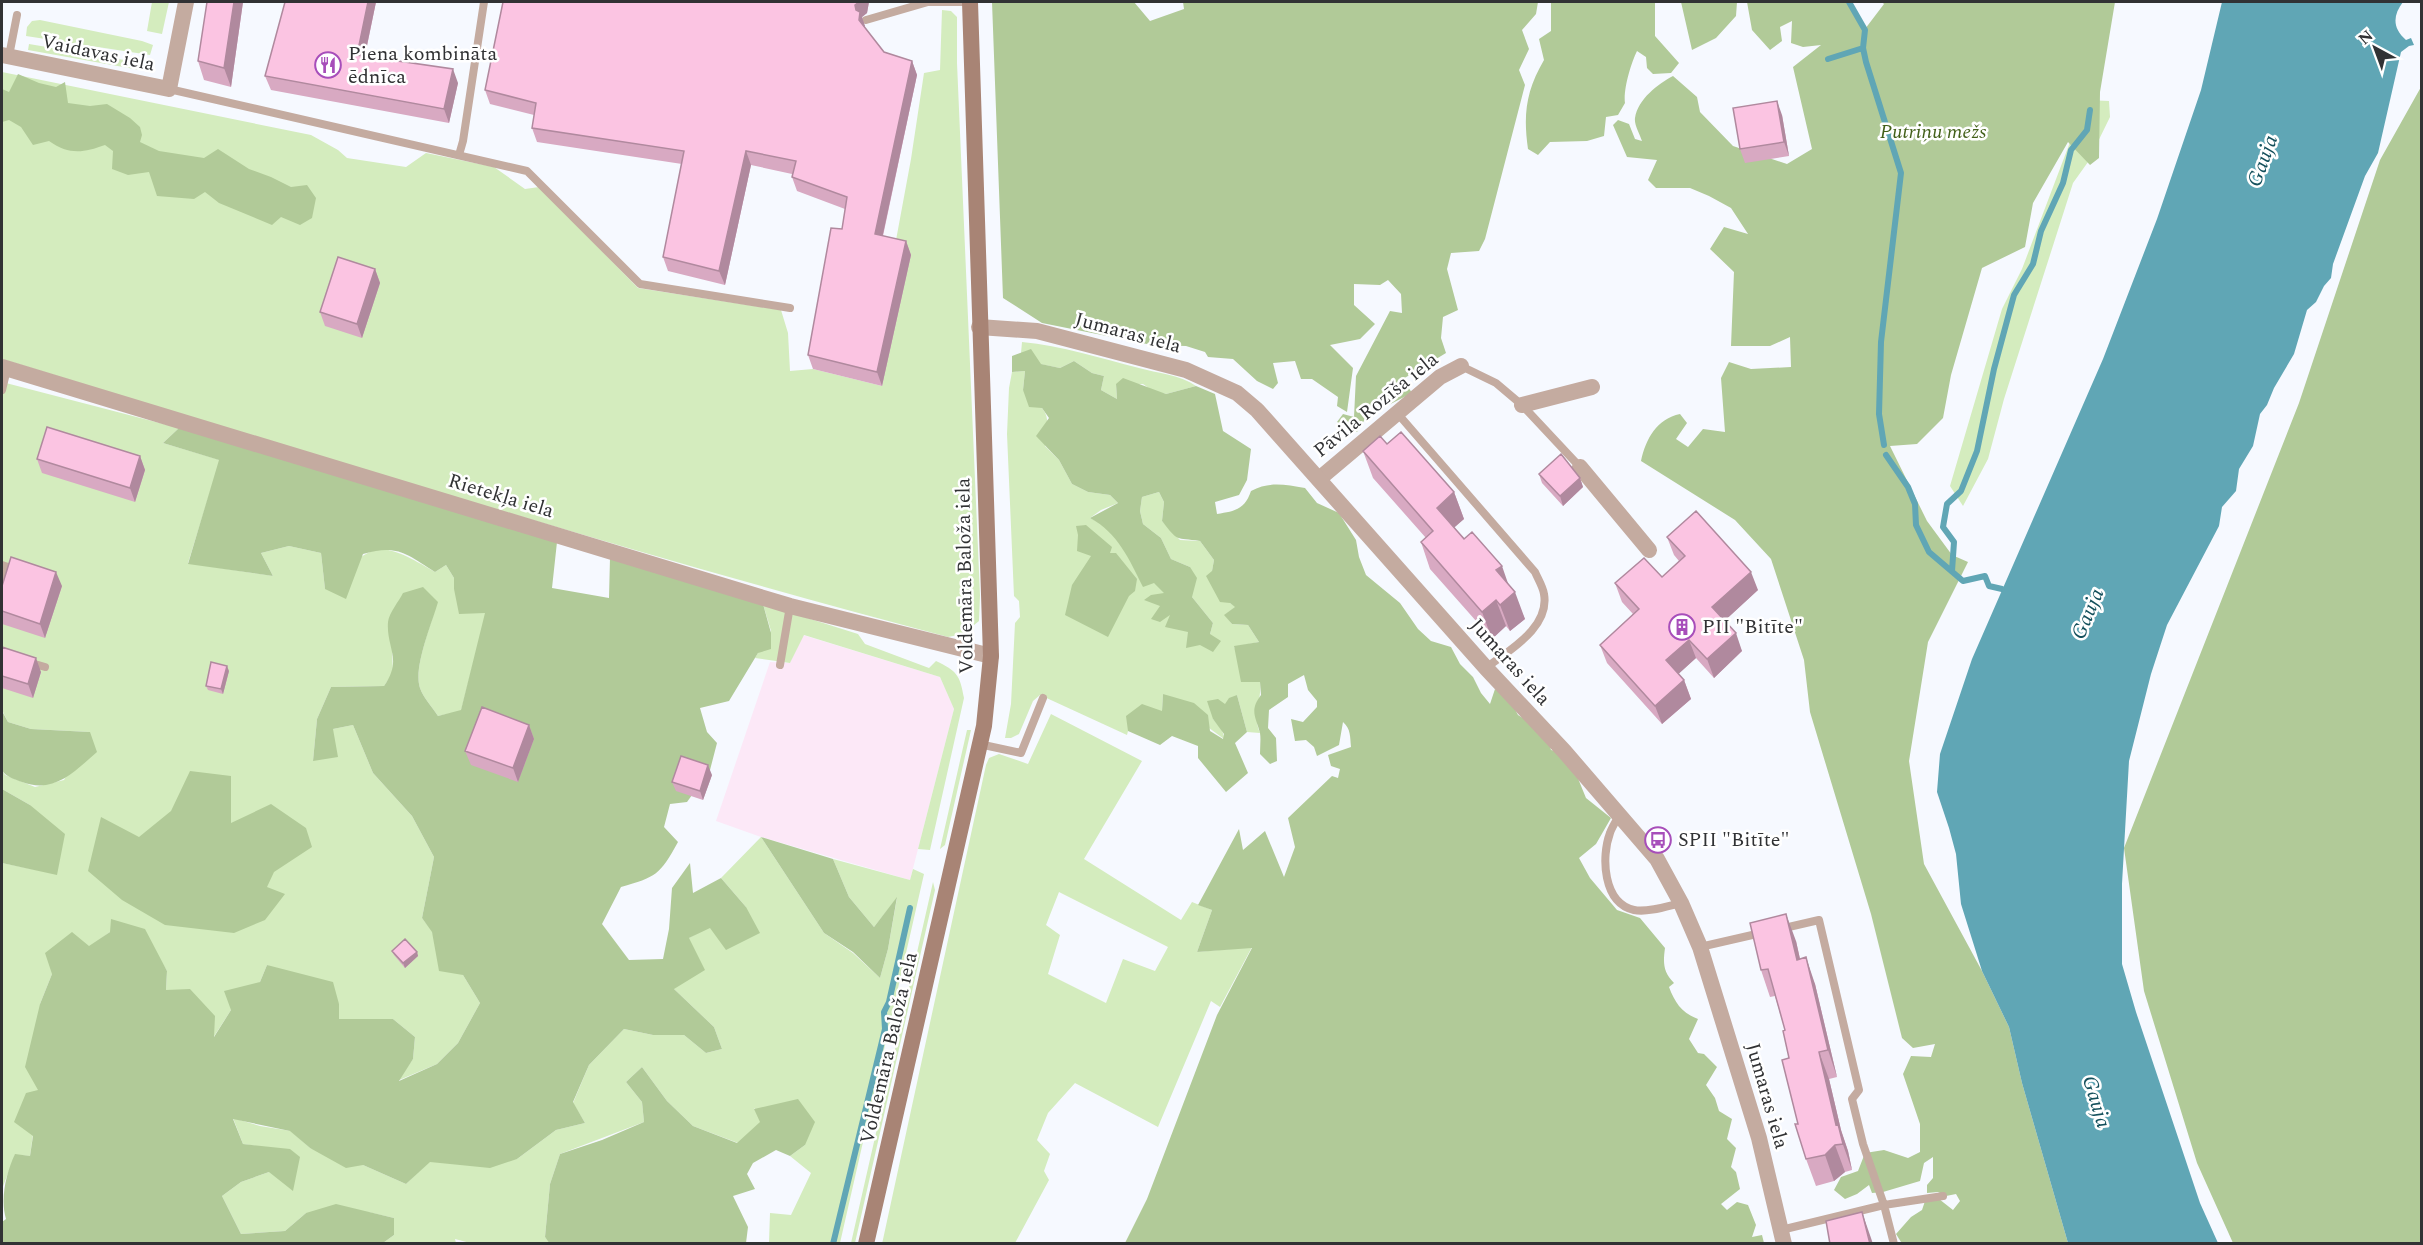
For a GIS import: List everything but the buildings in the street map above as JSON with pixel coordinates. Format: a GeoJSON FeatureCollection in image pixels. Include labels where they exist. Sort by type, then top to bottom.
{"type":"FeatureCollection","features":[{"type":"Feature","properties":{"kind":"main road","name":"Voldemāra Baloža iela"},"geometry":{"type":"LineString","coordinates":[[866,1244],[984,726],[991,656],[970,2]]}},
{"type":"Feature","properties":{"kind":"street","name":"Vaidavas iela"},"geometry":{"type":"LineString","coordinates":[[5,55],[169,89],[186,2]]}},
{"type":"Feature","properties":{"kind":"street","name":"Jumaras iela"},"geometry":{"type":"LineString","coordinates":[[979,327],[1037,331],[1186,370],[1237,393],[1257,410],[1486,668],[1564,751],[1657,859],[1681,903],[1700,947],[1759,1138],[1783,1237]]}},
{"type":"Feature","properties":{"kind":"street","name":"Pāvila Rozīša iela"},"geometry":{"type":"LineString","coordinates":[[1318,479],[1440,377],[1461,366]]}},
{"type":"Feature","properties":{"kind":"street","name":"Rietekļa iela"},"geometry":{"type":"LineString","coordinates":[[4,368],[790,606],[991,656]]}},
{"type":"Feature","properties":{"kind":"street"},"geometry":{"type":"LineString","coordinates":[[1522,405],[1592,387]]}},
{"type":"Feature","properties":{"kind":"street"},"geometry":{"type":"LineString","coordinates":[[1580,467],[1650,550]]}},
{"type":"Feature","properties":{"kind":"lane"},"geometry":{"type":"LineString","coordinates":[[459,155],[484,2]]}},
{"type":"Feature","properties":{"kind":"lane"},"geometry":{"type":"LineString","coordinates":[[866,20],[928,2],[970,2]]}},
{"type":"Feature","properties":{"kind":"lane"},"geometry":{"type":"LineString","coordinates":[[5,55],[17,15]]}},
{"type":"Feature","properties":{"kind":"lane"},"geometry":{"type":"LineString","coordinates":[[169,89],[527,171],[640,284],[790,308]]}},
{"type":"Feature","properties":{"kind":"lane"},"geometry":{"type":"LineString","coordinates":[[1461,366],[1496,383],[1522,405],[1580,467]]}},
{"type":"Feature","properties":{"kind":"lane"},"geometry":{"type":"LineString","coordinates":[[2,390],[4,368]]}},
{"type":"Feature","properties":{"kind":"lane"},"geometry":{"type":"LineString","coordinates":[[1398,414],[1535,572],[1544,593],[1544,610],[1539,621],[1525,637],[1486,668]]}},
{"type":"Feature","properties":{"kind":"lane"},"geometry":{"type":"LineString","coordinates":[[2,565],[8,567],[2,586]]}},
{"type":"Feature","properties":{"kind":"lane"},"geometry":{"type":"LineString","coordinates":[[780,665],[790,606]]}},
{"type":"Feature","properties":{"kind":"lane"},"geometry":{"type":"LineString","coordinates":[[23,660],[45,667]]}},
{"type":"Feature","properties":{"kind":"lane"},"geometry":{"type":"LineString","coordinates":[[979,744],[1021,753],[1043,698]]}},
{"type":"Feature","properties":{"kind":"lane"},"geometry":{"type":"LineString","coordinates":[[1619,816],[1610,832],[1606,857],[1606,874],[1613,895],[1623,906],[1636,911],[1681,903]]}},
{"type":"Feature","properties":{"kind":"lane"},"geometry":{"type":"LineString","coordinates":[[1700,947],[1819,920],[1859,1090],[1852,1099],[1863,1144],[1884,1205],[1894,1244]]}},
{"type":"Feature","properties":{"kind":"lane"},"geometry":{"type":"LineString","coordinates":[[1783,1237],[1884,1205],[1943,1196]]}},
{"type":"Feature","properties":{"kind":"shaded area"},"geometry":{"type":"Polygon","coordinates":[[[803,635],[940,677],[954,709],[910,880],[761,837],[716,821],[770,662],[790,663],[803,635]]]}},
{"type":"Feature","properties":{"kind":"green space"},"geometry":{"type":"Polygon","coordinates":[[[152,2],[169,2],[162,34],[147,31],[152,2]]]}},
{"type":"Feature","properties":{"kind":"green space"},"geometry":{"type":"Polygon","coordinates":[[[992,2],[1134,2],[1150,21],[1184,9],[1183,2],[1538,2],[1536,14],[1522,30],[1529,49],[1519,70],[1525,85],[1485,239],[1479,251],[1451,253],[1447,269],[1458,310],[1443,317],[1441,338],[1446,353],[1403,379],[1412,393],[1367,416],[1357,432],[1337,422],[1343,414],[1354,417],[1356,376],[1390,311],[1402,313],[1401,294],[1388,280],[1380,285],[1354,284],[1354,305],[1375,324],[1360,339],[1330,345],[1353,368],[1347,412],[1337,406],[1338,397],[1312,379],[1301,379],[1295,361],[1273,363],[1278,383],[1273,389],[1257,381],[1233,359],[1208,357],[1205,352],[1186,346],[1152,345],[1042,323],[1003,298],[992,2]]]}},
{"type":"Feature","properties":{"kind":"green space"},"geometry":{"type":"Polygon","coordinates":[[[1551,2],[1655,2],[1655,36],[1679,63],[1671,73],[1653,74],[1647,68],[1646,57],[1637,51],[1628,77],[1625,103],[1618,115],[1606,117],[1604,136],[1587,141],[1550,142],[1538,155],[1528,149],[1526,114],[1533,82],[1544,60],[1539,39],[1551,31],[1551,2]]]}},
{"type":"Feature","properties":{"kind":"green space"},"geometry":{"type":"Polygon","coordinates":[[[1681,2],[1737,2],[1736,16],[1716,38],[1692,50],[1681,2]]]}},
{"type":"Feature","properties":{"kind":"green space","name":"Putriņu mežs"},"geometry":{"type":"Polygon","coordinates":[[[1747,2],[1849,2],[1865,29],[1884,4],[1882,2],[2115,2],[2100,92],[2099,158],[2090,165],[2068,142],[2033,203],[2025,247],[1982,268],[1951,375],[1943,418],[1917,444],[1890,446],[1927,521],[1952,555],[1968,562],[1928,642],[1909,761],[1924,864],[1982,971],[2009,1027],[2022,1083],[2068,1243],[1901,1242],[1896,1234],[1911,1217],[1922,1210],[1926,1198],[1939,1199],[1953,1210],[1960,1201],[1956,1194],[1946,1196],[1938,1192],[1927,1193],[1927,1185],[1933,1178],[1933,1157],[1924,1163],[1920,1181],[1872,1193],[1869,1185],[1845,1199],[1834,1190],[1841,1177],[1858,1171],[1865,1153],[1884,1150],[1908,1158],[1920,1152],[1920,1124],[1903,1074],[1911,1056],[1931,1057],[1935,1044],[1913,1048],[1902,1038],[1871,914],[1810,712],[1804,660],[1771,559],[1735,520],[1641,461],[1649,437],[1665,420],[1680,414],[1687,423],[1676,439],[1688,447],[1703,429],[1725,432],[1721,378],[1729,362],[1751,369],[1791,367],[1790,337],[1770,346],[1731,346],[1734,272],[1710,249],[1724,227],[1748,234],[1731,208],[1690,188],[1656,188],[1648,180],[1657,160],[1627,157],[1613,125],[1618,120],[1629,124],[1635,139],[1642,141],[1635,124],[1637,111],[1644,98],[1673,76],[1697,97],[1700,112],[1733,146],[1787,164],[1812,149],[1793,67],[1821,45],[1803,47],[1791,43],[1792,21],[1780,27],[1782,41],[1770,50],[1752,30],[1747,2]]]}},
{"type":"Feature","properties":{"kind":"green space"},"geometry":{"type":"Polygon","coordinates":[[[942,10],[951,11],[957,17],[957,63],[980,595],[979,621],[963,634],[948,637],[710,572],[474,503],[2,359],[2,72],[311,135],[338,150],[347,158],[406,167],[426,153],[494,167],[525,189],[539,187],[638,288],[781,310],[788,333],[790,371],[813,369],[882,386],[894,251],[924,73],[940,70],[942,10]]]}},
{"type":"Feature","properties":{"kind":"green space"},"geometry":{"type":"Polygon","coordinates":[[[40,20],[153,45],[150,55],[26,36],[27,27],[32,21],[40,20]]]}},
{"type":"Feature","properties":{"kind":"green space"},"geometry":{"type":"Polygon","coordinates":[[[29,44],[142,63],[140,70],[28,50],[29,44]]]}},
{"type":"Feature","properties":{"kind":"green space"},"geometry":{"type":"Polygon","coordinates":[[[18,74],[56,87],[65,82],[68,103],[90,106],[107,104],[140,127],[142,135],[140,142],[159,151],[204,158],[218,149],[249,169],[291,187],[307,185],[316,198],[312,218],[300,225],[281,217],[272,225],[219,203],[205,192],[194,199],[157,196],[149,172],[128,175],[112,169],[113,151],[105,145],[90,150],[70,151],[49,141],[33,145],[21,127],[9,120],[2,122],[2,89],[9,92],[18,74]]]}},
{"type":"Feature","properties":{"kind":"green space"},"geometry":{"type":"Polygon","coordinates":[[[2421,87],[2421,1243],[2233,1243],[2197,1163],[2144,991],[2124,848],[2299,403],[2380,160],[2421,87]]]}},
{"type":"Feature","properties":{"kind":"green space"},"geometry":{"type":"Polygon","coordinates":[[[2086,100],[2109,101],[2110,117],[2088,162],[2073,183],[2004,399],[1988,459],[1963,506],[1950,486],[2002,309],[2022,269],[2086,100]]]}},
{"type":"Feature","properties":{"kind":"green space"},"geometry":{"type":"Polygon","coordinates":[[[1022,342],[1066,349],[1169,375],[1196,386],[1166,394],[1153,391],[1143,384],[1116,384],[1117,399],[1101,390],[1104,376],[1092,373],[1074,361],[1060,368],[1040,364],[1021,353],[1022,342]]]}},
{"type":"Feature","properties":{"kind":"green space"},"geometry":{"type":"Polygon","coordinates":[[[1031,349],[1041,364],[1060,368],[1074,361],[1092,373],[1104,376],[1101,390],[1117,399],[1116,384],[1123,378],[1166,394],[1196,386],[1215,394],[1223,431],[1251,449],[1247,480],[1239,495],[1215,502],[1217,514],[1239,508],[1246,502],[1251,491],[1258,488],[1278,485],[1305,488],[1317,503],[1339,513],[1356,540],[1366,575],[1400,603],[1418,629],[1431,641],[1451,647],[1460,664],[1473,677],[1490,704],[1495,689],[1509,698],[1518,715],[1547,733],[1551,750],[1568,754],[1586,798],[1611,818],[1596,844],[1579,858],[1590,878],[1617,910],[1640,918],[1665,948],[1665,967],[1674,983],[1669,987],[1671,993],[1683,1010],[1698,1019],[1689,1039],[1698,1053],[1704,1054],[1717,1067],[1706,1085],[1715,1098],[1719,1111],[1732,1119],[1727,1139],[1736,1148],[1731,1167],[1736,1172],[1740,1189],[1721,1204],[1727,1210],[1737,1202],[1748,1205],[1756,1225],[1752,1237],[1762,1235],[1764,1243],[1125,1243],[1147,1199],[1217,1015],[1252,948],[1197,952],[1212,910],[1198,905],[1239,829],[1243,850],[1265,831],[1284,877],[1295,847],[1288,818],[1332,776],[1338,778],[1340,769],[1331,766],[1328,755],[1351,747],[1350,737],[1343,722],[1339,745],[1317,756],[1314,747],[1306,740],[1295,741],[1291,719],[1303,722],[1317,707],[1317,701],[1308,690],[1304,675],[1288,684],[1288,697],[1269,710],[1268,728],[1276,738],[1277,761],[1270,764],[1260,754],[1260,733],[1254,710],[1261,695],[1260,682],[1241,682],[1234,646],[1259,642],[1248,625],[1232,624],[1224,615],[1235,607],[1230,603],[1220,602],[1206,576],[1212,571],[1214,560],[1200,541],[1178,538],[1167,528],[1162,521],[1164,502],[1159,492],[1142,497],[1140,511],[1143,524],[1161,538],[1171,559],[1190,567],[1197,578],[1192,597],[1213,623],[1210,634],[1221,641],[1213,652],[1200,645],[1186,648],[1188,632],[1165,627],[1170,615],[1160,622],[1151,619],[1160,606],[1144,600],[1151,595],[1164,593],[1154,583],[1143,587],[1115,539],[1100,524],[1090,518],[1118,503],[1110,495],[1088,492],[1072,484],[1059,460],[1036,436],[1049,418],[1042,408],[1029,407],[1023,390],[1025,371],[1012,372],[1012,356],[1031,349]]]}},
{"type":"Feature","properties":{"kind":"green space"},"geometry":{"type":"Polygon","coordinates":[[[1025,371],[1023,390],[1046,414],[1045,446],[1059,460],[1072,484],[1088,492],[1110,495],[1118,503],[1101,510],[1090,518],[1106,526],[1165,593],[1171,615],[1184,630],[1210,634],[1213,623],[1192,597],[1190,567],[1171,559],[1161,538],[1143,524],[1140,511],[1142,497],[1159,492],[1164,502],[1162,521],[1180,540],[1200,541],[1214,560],[1212,571],[1230,603],[1236,607],[1225,615],[1232,624],[1248,625],[1259,642],[1234,647],[1253,681],[1260,682],[1257,720],[1260,733],[1247,732],[1237,695],[1213,719],[1222,730],[1224,739],[1163,694],[1162,712],[1128,731],[1127,735],[1040,695],[1033,701],[1019,734],[1005,738],[1011,704],[1015,623],[1020,617],[1019,601],[1014,596],[1007,434],[1009,388],[1012,372],[1025,371]]]}},
{"type":"Feature","properties":{"kind":"green space"},"geometry":{"type":"Polygon","coordinates":[[[2,382],[179,428],[163,443],[220,460],[188,563],[273,576],[261,553],[289,546],[321,553],[325,589],[365,554],[376,550],[386,550],[399,553],[435,572],[446,565],[454,578],[454,589],[486,613],[461,711],[438,716],[420,688],[421,658],[437,602],[392,649],[393,673],[384,686],[331,687],[317,719],[313,761],[333,729],[353,725],[373,773],[412,816],[434,857],[422,918],[432,931],[436,945],[463,975],[480,1003],[458,1043],[437,1064],[397,1081],[413,1059],[415,1037],[393,1019],[339,1019],[339,1004],[267,965],[260,982],[231,1010],[213,1038],[166,990],[167,971],[156,953],[110,932],[52,974],[40,1004],[39,1091],[30,1156],[15,1155],[2,1189],[2,863],[57,874],[30,805],[2,789],[2,770],[5,775],[35,787],[64,780],[90,732],[31,729],[8,722],[2,710],[2,382]]]}},
{"type":"Feature","properties":{"kind":"green space"},"geometry":{"type":"Polygon","coordinates":[[[179,428],[557,542],[552,588],[609,598],[610,558],[763,604],[771,633],[771,649],[758,653],[729,701],[700,708],[707,732],[717,743],[710,770],[687,802],[670,804],[664,827],[678,842],[672,853],[661,868],[650,877],[621,887],[602,924],[629,960],[663,959],[669,929],[672,888],[690,863],[693,893],[721,878],[746,907],[760,933],[726,950],[710,928],[689,938],[705,970],[674,989],[714,1027],[722,1049],[706,1053],[684,1035],[653,1035],[624,1029],[589,1065],[573,1102],[585,1123],[556,1130],[517,1159],[490,1168],[430,1162],[406,1184],[363,1165],[346,1168],[310,1148],[290,1131],[233,1119],[243,1144],[290,1149],[300,1157],[293,1191],[269,1172],[241,1182],[222,1196],[241,1234],[285,1231],[306,1213],[336,1204],[394,1218],[394,1235],[383,1243],[2,1243],[2,1222],[6,1219],[4,1195],[9,1169],[15,1154],[30,1156],[33,1136],[14,1122],[26,1093],[38,1090],[25,1067],[40,1004],[52,974],[45,953],[72,932],[89,946],[110,932],[111,919],[145,929],[167,971],[166,990],[190,989],[215,1016],[214,1037],[231,1010],[224,991],[260,982],[267,965],[333,982],[339,1004],[339,1019],[393,1019],[415,1037],[413,1059],[399,1081],[437,1064],[458,1043],[480,1003],[463,975],[439,971],[432,932],[422,918],[434,857],[412,816],[373,773],[353,725],[333,729],[338,757],[313,761],[317,719],[331,687],[384,686],[390,677],[393,661],[388,622],[403,593],[423,587],[438,602],[421,658],[419,679],[423,695],[438,716],[461,710],[485,613],[459,614],[454,578],[446,565],[435,572],[401,552],[385,550],[363,554],[346,599],[325,589],[321,553],[289,546],[261,553],[273,576],[188,564],[219,460],[163,443],[179,428]]]}},
{"type":"Feature","properties":{"kind":"green space"},"geometry":{"type":"Polygon","coordinates":[[[1086,525],[1112,547],[1110,553],[1116,553],[1137,579],[1135,591],[1129,596],[1108,637],[1065,615],[1072,585],[1091,556],[1077,551],[1076,526],[1086,525]]]}},
{"type":"Feature","properties":{"kind":"green space"},"geometry":{"type":"Polygon","coordinates":[[[763,604],[858,634],[865,644],[929,668],[936,661],[953,671],[959,679],[964,698],[930,850],[918,849],[954,709],[940,677],[804,635],[790,663],[755,658],[771,631],[763,604]]]}},
{"type":"Feature","properties":{"kind":"green space"},"geometry":{"type":"Polygon","coordinates":[[[1163,694],[1194,703],[1208,715],[1210,731],[1223,739],[1224,734],[1213,719],[1207,701],[1218,699],[1225,704],[1229,698],[1237,695],[1247,732],[1235,743],[1248,773],[1226,792],[1198,758],[1198,746],[1172,736],[1160,745],[1128,731],[1126,716],[1142,704],[1162,711],[1163,694]]]}},
{"type":"Feature","properties":{"kind":"green space"},"geometry":{"type":"Polygon","coordinates":[[[2,711],[8,722],[31,729],[90,732],[97,752],[72,773],[54,783],[33,785],[13,779],[2,770],[2,711]]]}},
{"type":"Feature","properties":{"kind":"green space"},"geometry":{"type":"Polygon","coordinates":[[[1051,714],[1142,761],[1084,859],[1181,920],[1192,902],[1212,910],[1197,952],[1252,947],[1220,1007],[1211,1001],[1158,1127],[1075,1083],[1048,1113],[1037,1140],[1050,1154],[1044,1171],[1049,1180],[1015,1243],[882,1244],[986,765],[989,758],[999,754],[1028,764],[1051,714]],[[1059,892],[1046,925],[1060,935],[1048,974],[1106,1003],[1123,959],[1155,971],[1168,947],[1059,892]]]}},
{"type":"Feature","properties":{"kind":"green space"},"geometry":{"type":"Polygon","coordinates":[[[967,730],[971,730],[945,845],[940,849],[967,730]]]}},
{"type":"Feature","properties":{"kind":"green space"},"geometry":{"type":"Polygon","coordinates":[[[190,771],[231,776],[231,823],[271,804],[306,828],[312,847],[274,872],[267,887],[285,894],[265,920],[234,933],[165,925],[122,900],[88,871],[101,817],[139,837],[171,811],[190,771]]]}},
{"type":"Feature","properties":{"kind":"green space"},"geometry":{"type":"Polygon","coordinates":[[[2,789],[30,805],[65,834],[57,875],[2,863],[2,789]]]}},
{"type":"Feature","properties":{"kind":"green space"},"geometry":{"type":"Polygon","coordinates":[[[761,837],[824,933],[853,953],[880,978],[897,898],[874,927],[849,897],[833,859],[910,880],[913,869],[924,874],[840,1243],[769,1243],[770,1213],[791,1215],[811,1173],[790,1156],[805,1145],[754,1108],[761,1122],[738,1143],[693,1126],[667,1101],[642,1067],[626,1082],[642,1102],[644,1122],[560,1154],[550,1184],[545,1237],[550,1243],[474,1244],[455,1239],[456,1243],[383,1243],[394,1235],[394,1218],[368,1212],[306,1213],[285,1231],[241,1234],[222,1196],[241,1182],[269,1172],[256,1146],[243,1144],[233,1118],[260,1126],[291,1131],[310,1148],[363,1165],[406,1184],[430,1161],[456,1163],[517,1159],[556,1130],[585,1123],[573,1103],[589,1065],[624,1029],[653,1035],[684,1035],[706,1053],[722,1049],[714,1027],[674,989],[689,938],[746,907],[721,878],[761,837]]]}},
{"type":"Feature","properties":{"kind":"green space"},"geometry":{"type":"Polygon","coordinates":[[[761,837],[833,859],[849,897],[874,927],[897,897],[888,949],[880,978],[853,952],[824,933],[761,837]]]}},
{"type":"Feature","properties":{"kind":"green space"},"geometry":{"type":"Polygon","coordinates":[[[933,882],[935,890],[855,1243],[851,1243],[933,882]]]}},
{"type":"Feature","properties":{"kind":"green space"},"geometry":{"type":"Polygon","coordinates":[[[642,1067],[667,1101],[693,1126],[737,1143],[760,1122],[754,1109],[798,1099],[815,1122],[805,1145],[790,1156],[776,1150],[753,1163],[747,1174],[755,1189],[733,1196],[748,1227],[746,1243],[550,1244],[545,1237],[550,1184],[560,1154],[602,1140],[644,1122],[642,1102],[626,1082],[642,1067]]]}},
{"type":"Feature","properties":{"kind":"water","name":"Gauja"},"geometry":{"type":"Polygon","coordinates":[[[2222,2],[2403,2],[2397,12],[2396,26],[2406,40],[2411,38],[2414,45],[2401,52],[2378,153],[2365,176],[2333,264],[2331,278],[2316,302],[2307,310],[2294,354],[2260,414],[2253,446],[2239,469],[2236,491],[2222,507],[2219,526],[2167,625],[2151,674],[2129,761],[2122,884],[2122,964],[2200,1203],[2218,1243],[2068,1243],[2022,1083],[2009,1027],[1982,971],[1961,904],[1956,854],[1937,792],[1940,754],[1972,659],[2103,359],[2157,219],[2201,90],[2222,2]]]}},
{"type":"Feature","properties":{"kind":"waterway"},"geometry":{"type":"LineString","coordinates":[[1849,2],[1865,30],[1863,48],[1866,62],[1901,173],[1881,342],[1879,414],[1884,445]]}},
{"type":"Feature","properties":{"kind":"waterway"},"geometry":{"type":"LineString","coordinates":[[1828,59],[1863,48]]}},
{"type":"Feature","properties":{"kind":"waterway"},"geometry":{"type":"LineString","coordinates":[[1952,571],[1954,542],[1943,527],[1947,504],[1961,491],[1977,451],[1994,369],[2014,295],[2033,264],[2041,231],[2063,183],[2071,150],[2087,130],[2090,110]]}},
{"type":"Feature","properties":{"kind":"waterway"},"geometry":{"type":"LineString","coordinates":[[1886,455],[1908,487],[1915,504],[1916,525],[1929,552],[1963,581],[1985,576],[1989,586],[2002,589]]}},
{"type":"Feature","properties":{"kind":"waterway"},"geometry":{"type":"LineString","coordinates":[[833,1244],[885,1029],[884,1012],[889,1002],[910,908]]}},
{"type":"Feature","properties":{"kind":"place","name":"Piena kombināta ēdnīca"},"geometry":{"type":"Point","coordinates":[328,65]}},
{"type":"Feature","properties":{"kind":"place","name":"PII \"Bitīte\""},"geometry":{"type":"Point","coordinates":[1682,627]}},
{"type":"Feature","properties":{"kind":"place","name":"SPII \"Bitīte\""},"geometry":{"type":"Point","coordinates":[1658,840]}}]}
